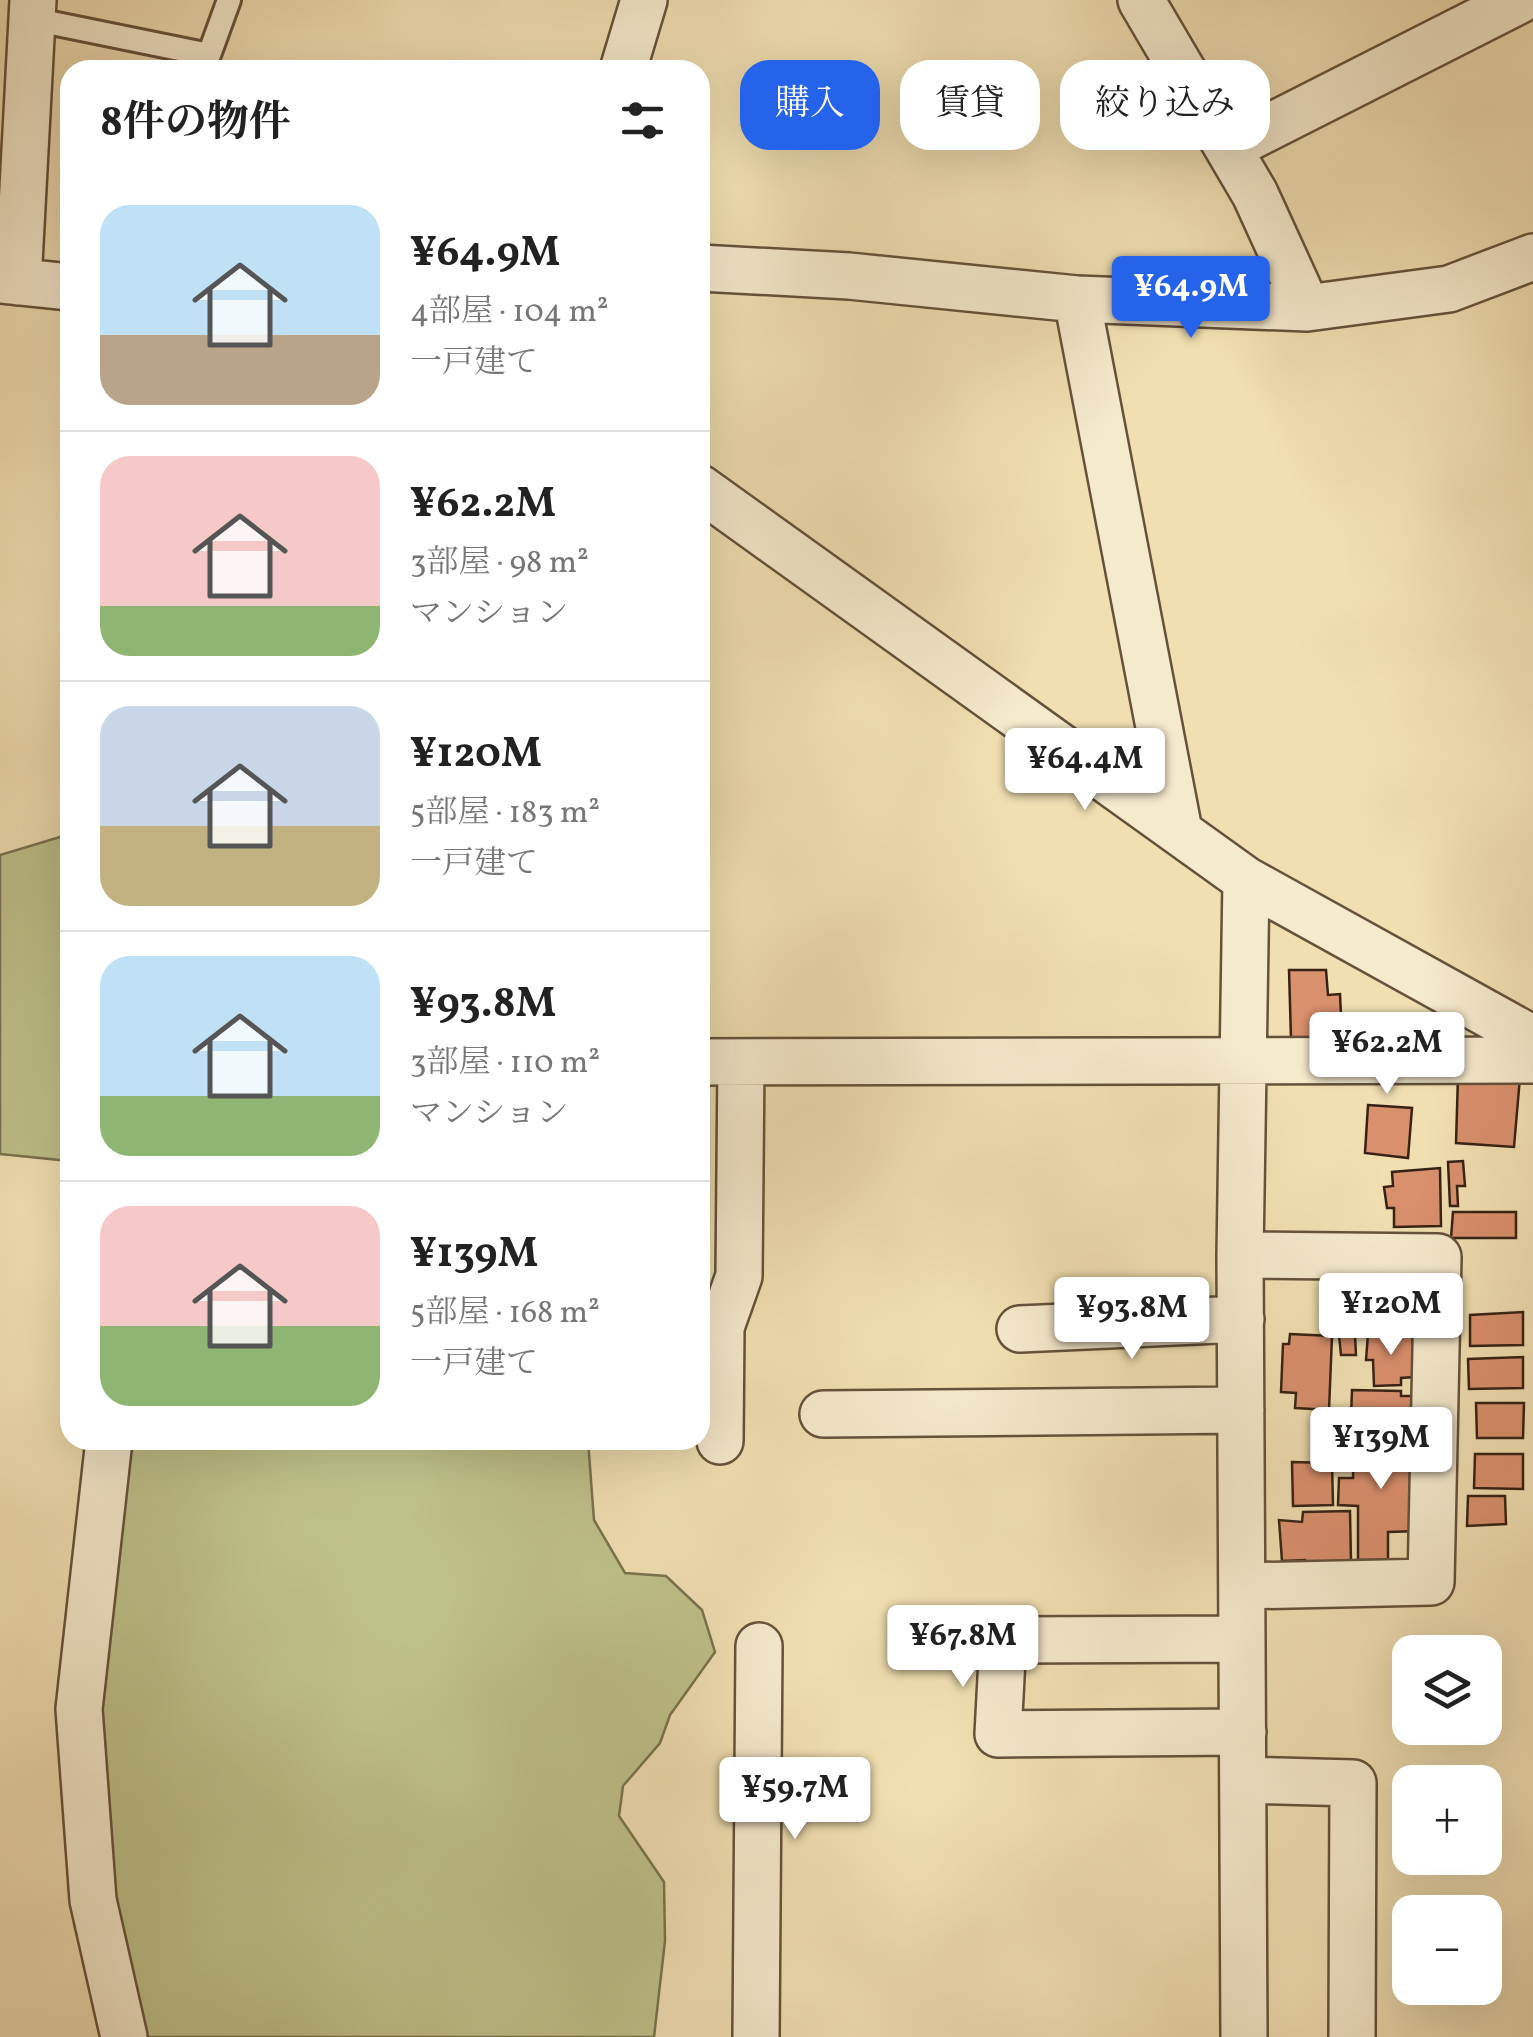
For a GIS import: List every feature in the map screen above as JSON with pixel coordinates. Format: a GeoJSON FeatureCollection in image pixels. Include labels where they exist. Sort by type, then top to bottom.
{"type":"FeatureCollection","features":[{"type":"Feature","properties":{"kind":"street"},"geometry":{"type":"LineString","coordinates":[[626,60],[644,0]]}},
{"type":"Feature","properties":{"kind":"street"},"geometry":{"type":"LineString","coordinates":[[1141,0],[1176,60]]}},
{"type":"Feature","properties":{"kind":"street"},"geometry":{"type":"LineString","coordinates":[[1270,127],[1523,0],[1533,13]]}},
{"type":"Feature","properties":{"kind":"street"},"geometry":{"type":"LineString","coordinates":[[33,10],[9,281],[60,286]]}},
{"type":"Feature","properties":{"kind":"street"},"geometry":{"type":"LineString","coordinates":[[1229,150],[1255,194],[1307,308]]}},
{"type":"Feature","properties":{"kind":"street"},"geometry":{"type":"LineString","coordinates":[[710,269],[849,276],[1078,299],[1307,308],[1449,289],[1533,257]]}},
{"type":"Feature","properties":{"kind":"street"},"geometry":{"type":"LineString","coordinates":[[1078,299],[1179,831]]}},
{"type":"Feature","properties":{"kind":"street"},"geometry":{"type":"LineString","coordinates":[[710,495],[1246,880],[1533,1038]]}},
{"type":"Feature","properties":{"kind":"street"},"geometry":{"type":"LineString","coordinates":[[1244,2037],[1240,1255],[1246,880]]}},
{"type":"Feature","properties":{"kind":"street"},"geometry":{"type":"LineString","coordinates":[[720,1442],[721,1327],[739,1276],[720,1062],[1533,1060]]}},
{"type":"Feature","properties":{"kind":"street"},"geometry":{"type":"LineString","coordinates":[[1240,1255],[1438,1258],[1431,1582],[1242,1586]]}},
{"type":"Feature","properties":{"kind":"street"},"geometry":{"type":"LineString","coordinates":[[1020,1329],[1241,1319]]}},
{"type":"Feature","properties":{"kind":"street"},"geometry":{"type":"LineString","coordinates":[[823,1414],[1242,1410]]}},
{"type":"Feature","properties":{"kind":"street"},"geometry":{"type":"LineString","coordinates":[[108,1450],[79,1709],[93,1900],[124,2037]]}},
{"type":"Feature","properties":{"kind":"street"},"geometry":{"type":"LineString","coordinates":[[1242,1638],[1003,1640],[998,1734],[1242,1732]]}},
{"type":"Feature","properties":{"kind":"street"},"geometry":{"type":"LineString","coordinates":[[756,2037],[759,1646]]}},
{"type":"Feature","properties":{"kind":"street"},"geometry":{"type":"LineString","coordinates":[[1243,1780],[1353,1784],[1352,2037]]}},
{"type":"Feature","properties":{"kind":"lane"},"geometry":{"type":"LineString","coordinates":[[33,10],[209,56],[229,0]]}},
{"type":"Feature","properties":{"kind":"green space"},"geometry":{"type":"Polygon","coordinates":[[[60,837],[60,1160],[0,1154],[0,855],[60,837]]]}},
{"type":"Feature","properties":{"kind":"green space"},"geometry":{"type":"Polygon","coordinates":[[[125,1450],[589,1450],[594,1520],[625,1573],[666,1576],[702,1610],[715,1652],[670,1715],[660,1743],[623,1786],[619,1816],[664,1882],[665,1941],[654,2037],[140,2037],[113,1897],[98,1711],[125,1450]]]}},
{"type":"Feature","properties":{"kind":"building"},"geometry":{"type":"Polygon","coordinates":[[[1289,970],[1326,970],[1328,995],[1340,994],[1342,1038],[1291,1039],[1289,970]]]}},
{"type":"Feature","properties":{"kind":"building"},"geometry":{"type":"Polygon","coordinates":[[[1458,1076],[1520,1077],[1514,1147],[1456,1143],[1458,1076]]]}},
{"type":"Feature","properties":{"kind":"building"},"geometry":{"type":"Polygon","coordinates":[[[1368,1105],[1412,1108],[1408,1158],[1365,1153],[1368,1105]]]}},
{"type":"Feature","properties":{"kind":"building"},"geometry":{"type":"Polygon","coordinates":[[[1463,1161],[1465,1186],[1457,1186],[1458,1206],[1450,1206],[1448,1162],[1463,1161]]]}},
{"type":"Feature","properties":{"kind":"building"},"geometry":{"type":"Polygon","coordinates":[[[1440,1168],[1441,1226],[1394,1227],[1394,1208],[1387,1208],[1384,1187],[1393,1186],[1392,1172],[1440,1168]]]}},
{"type":"Feature","properties":{"kind":"building"},"geometry":{"type":"Polygon","coordinates":[[[1453,1212],[1516,1212],[1516,1238],[1451,1238],[1453,1212]]]}},
{"type":"Feature","properties":{"kind":"building"},"geometry":{"type":"Polygon","coordinates":[[[1326,1280],[1370,1280],[1368,1326],[1325,1327],[1326,1280]]]}},
{"type":"Feature","properties":{"kind":"building"},"geometry":{"type":"Polygon","coordinates":[[[1523,1312],[1523,1345],[1470,1346],[1470,1315],[1523,1312]]]}},
{"type":"Feature","properties":{"kind":"building"},"geometry":{"type":"Polygon","coordinates":[[[1290,1334],[1332,1336],[1329,1410],[1295,1408],[1296,1393],[1281,1392],[1283,1344],[1289,1344],[1290,1334]]]}},
{"type":"Feature","properties":{"kind":"building"},"geometry":{"type":"Polygon","coordinates":[[[1368,1334],[1412,1334],[1414,1377],[1401,1378],[1401,1385],[1374,1386],[1373,1360],[1366,1360],[1368,1334]]]}},
{"type":"Feature","properties":{"kind":"building"},"geometry":{"type":"Polygon","coordinates":[[[1339,1335],[1355,1335],[1356,1355],[1341,1355],[1339,1335]]]}},
{"type":"Feature","properties":{"kind":"building"},"geometry":{"type":"Polygon","coordinates":[[[1523,1357],[1523,1388],[1469,1389],[1468,1359],[1523,1357]]]}},
{"type":"Feature","properties":{"kind":"building"},"geometry":{"type":"Polygon","coordinates":[[[1352,1390],[1401,1391],[1401,1396],[1413,1396],[1413,1420],[1351,1417],[1352,1390]]]}},
{"type":"Feature","properties":{"kind":"building"},"geometry":{"type":"Polygon","coordinates":[[[1476,1403],[1524,1403],[1523,1438],[1477,1438],[1476,1403]]]}},
{"type":"Feature","properties":{"kind":"building"},"geometry":{"type":"Polygon","coordinates":[[[1354,1433],[1407,1434],[1407,1464],[1418,1464],[1419,1531],[1388,1532],[1388,1560],[1358,1560],[1358,1506],[1338,1505],[1339,1478],[1353,1478],[1354,1433]]]}},
{"type":"Feature","properties":{"kind":"building"},"geometry":{"type":"Polygon","coordinates":[[[1475,1454],[1523,1454],[1523,1489],[1474,1488],[1475,1454]]]}},
{"type":"Feature","properties":{"kind":"building"},"geometry":{"type":"Polygon","coordinates":[[[1292,1462],[1332,1463],[1333,1505],[1293,1506],[1292,1462]]]}},
{"type":"Feature","properties":{"kind":"building"},"geometry":{"type":"Polygon","coordinates":[[[1468,1496],[1505,1496],[1506,1524],[1467,1526],[1468,1496]]]}},
{"type":"Feature","properties":{"kind":"building"},"geometry":{"type":"Polygon","coordinates":[[[1350,1511],[1351,1562],[1305,1569],[1305,1560],[1282,1561],[1279,1520],[1302,1522],[1303,1512],[1350,1511]]]}}]}
